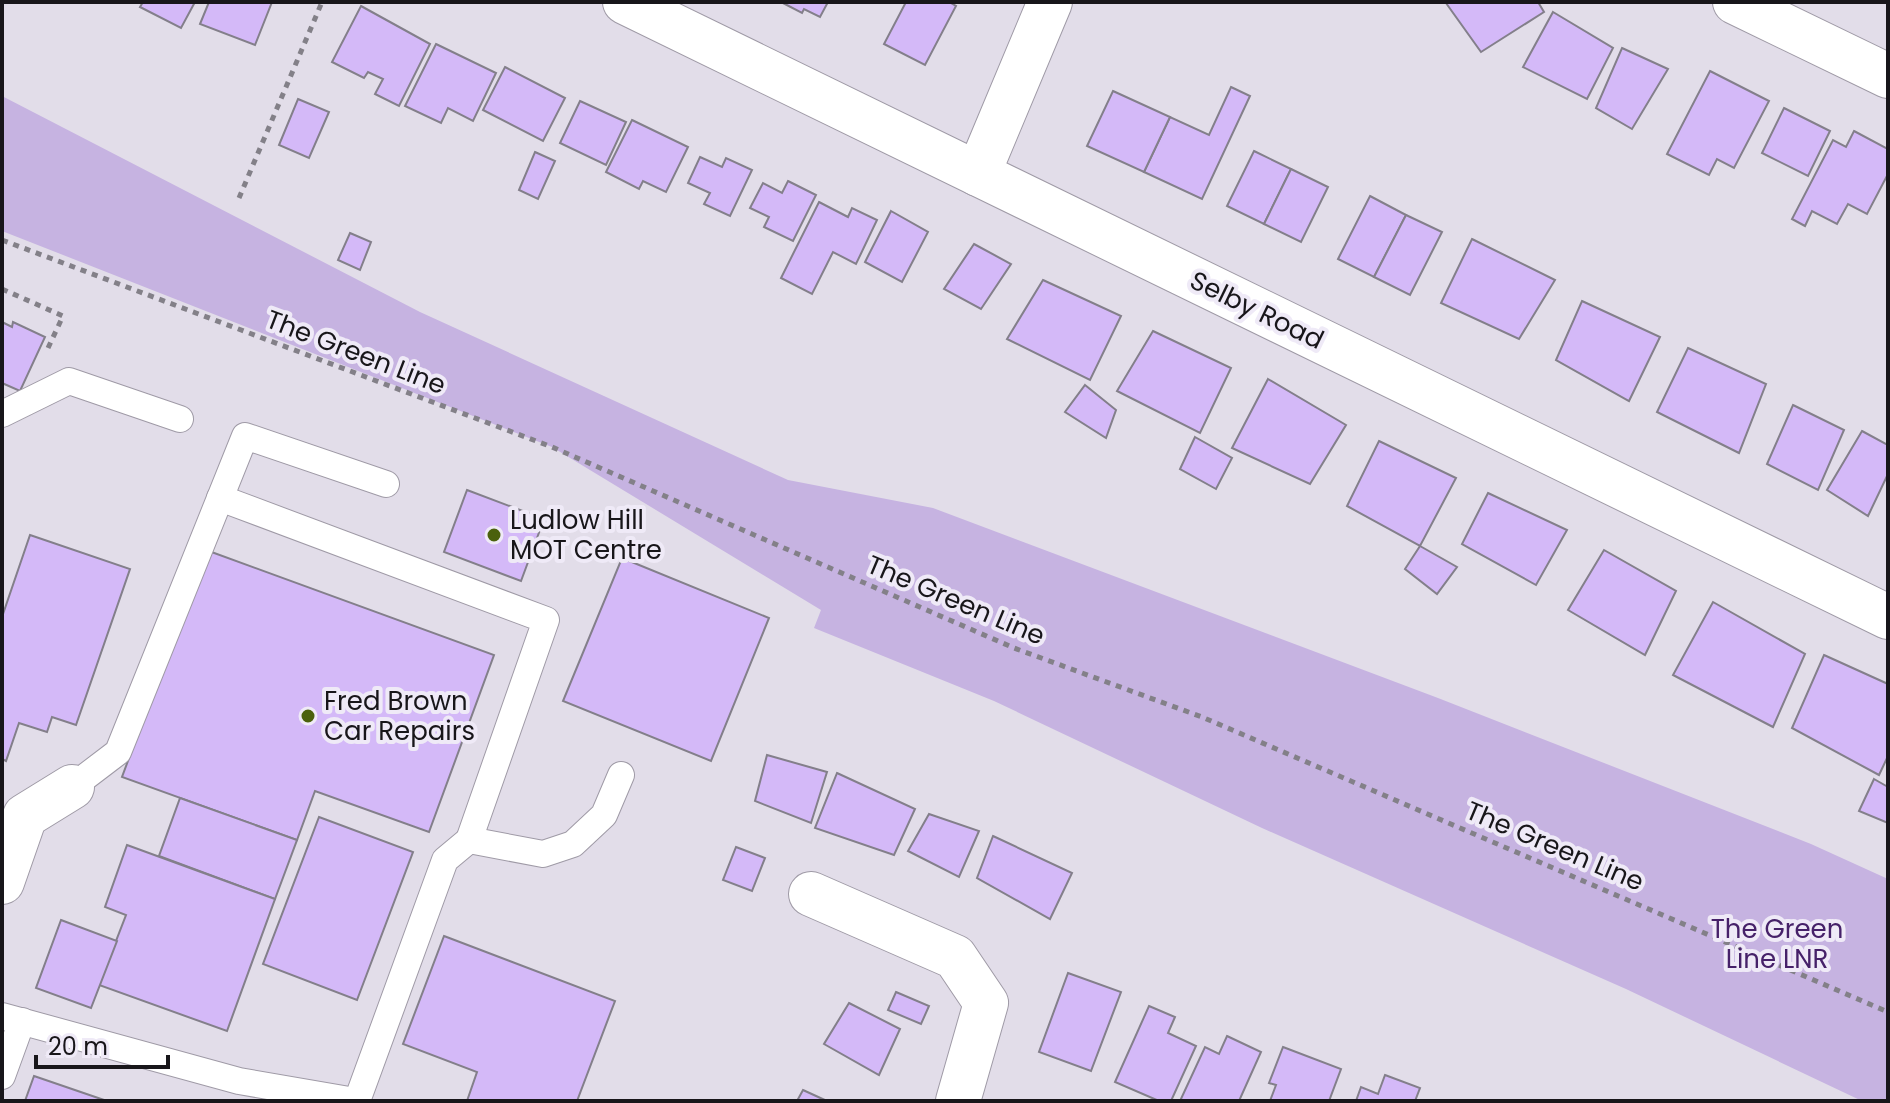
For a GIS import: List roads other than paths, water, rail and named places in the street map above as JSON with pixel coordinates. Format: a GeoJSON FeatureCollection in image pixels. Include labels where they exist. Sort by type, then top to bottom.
{"type":"FeatureCollection","features":[{"type":"Feature","properties":{"kind":"street","name":"Selby Road"},"geometry":{"type":"LineString","coordinates":[[625,2],[1888,617]]}},
{"type":"Feature","properties":{"kind":"street"},"geometry":{"type":"LineString","coordinates":[[978,174],[1050,2]]}},
{"type":"Feature","properties":{"kind":"street"},"geometry":{"type":"LineString","coordinates":[[1735,2],[1888,76]]}},
{"type":"Feature","properties":{"kind":"street"},"geometry":{"type":"LineString","coordinates":[[2,882],[25,816],[72,787]]}},
{"type":"Feature","properties":{"kind":"street"},"geometry":{"type":"LineString","coordinates":[[811,894],[955,957],[986,1003],[958,1101]]}},
{"type":"Feature","properties":{"kind":"lane"},"geometry":{"type":"LineString","coordinates":[[2,414],[69,381],[180,419]]}},
{"type":"Feature","properties":{"kind":"lane"},"geometry":{"type":"LineString","coordinates":[[72,787],[118,752],[245,436],[386,484]]}},
{"type":"Feature","properties":{"kind":"lane"},"geometry":{"type":"LineString","coordinates":[[2,1076],[12,1018],[239,1081],[356,1101],[445,860],[469,840],[546,620],[220,498]]}},
{"type":"Feature","properties":{"kind":"lane"},"geometry":{"type":"LineString","coordinates":[[469,840],[543,854],[573,844],[604,815],[621,775]]}},
{"type":"Feature","properties":{"kind":"place","name":"Ludlow Hill MOT Centre"},"geometry":{"type":"Point","coordinates":[494,535]}},
{"type":"Feature","properties":{"kind":"place","name":"Fred Brown Car Repairs"},"geometry":{"type":"Point","coordinates":[308,716]}},
{"type":"Feature","properties":{"kind":"park label","name":"The Green Line LNR"},"geometry":{"type":"Point","coordinates":[1777,944]}}]}
